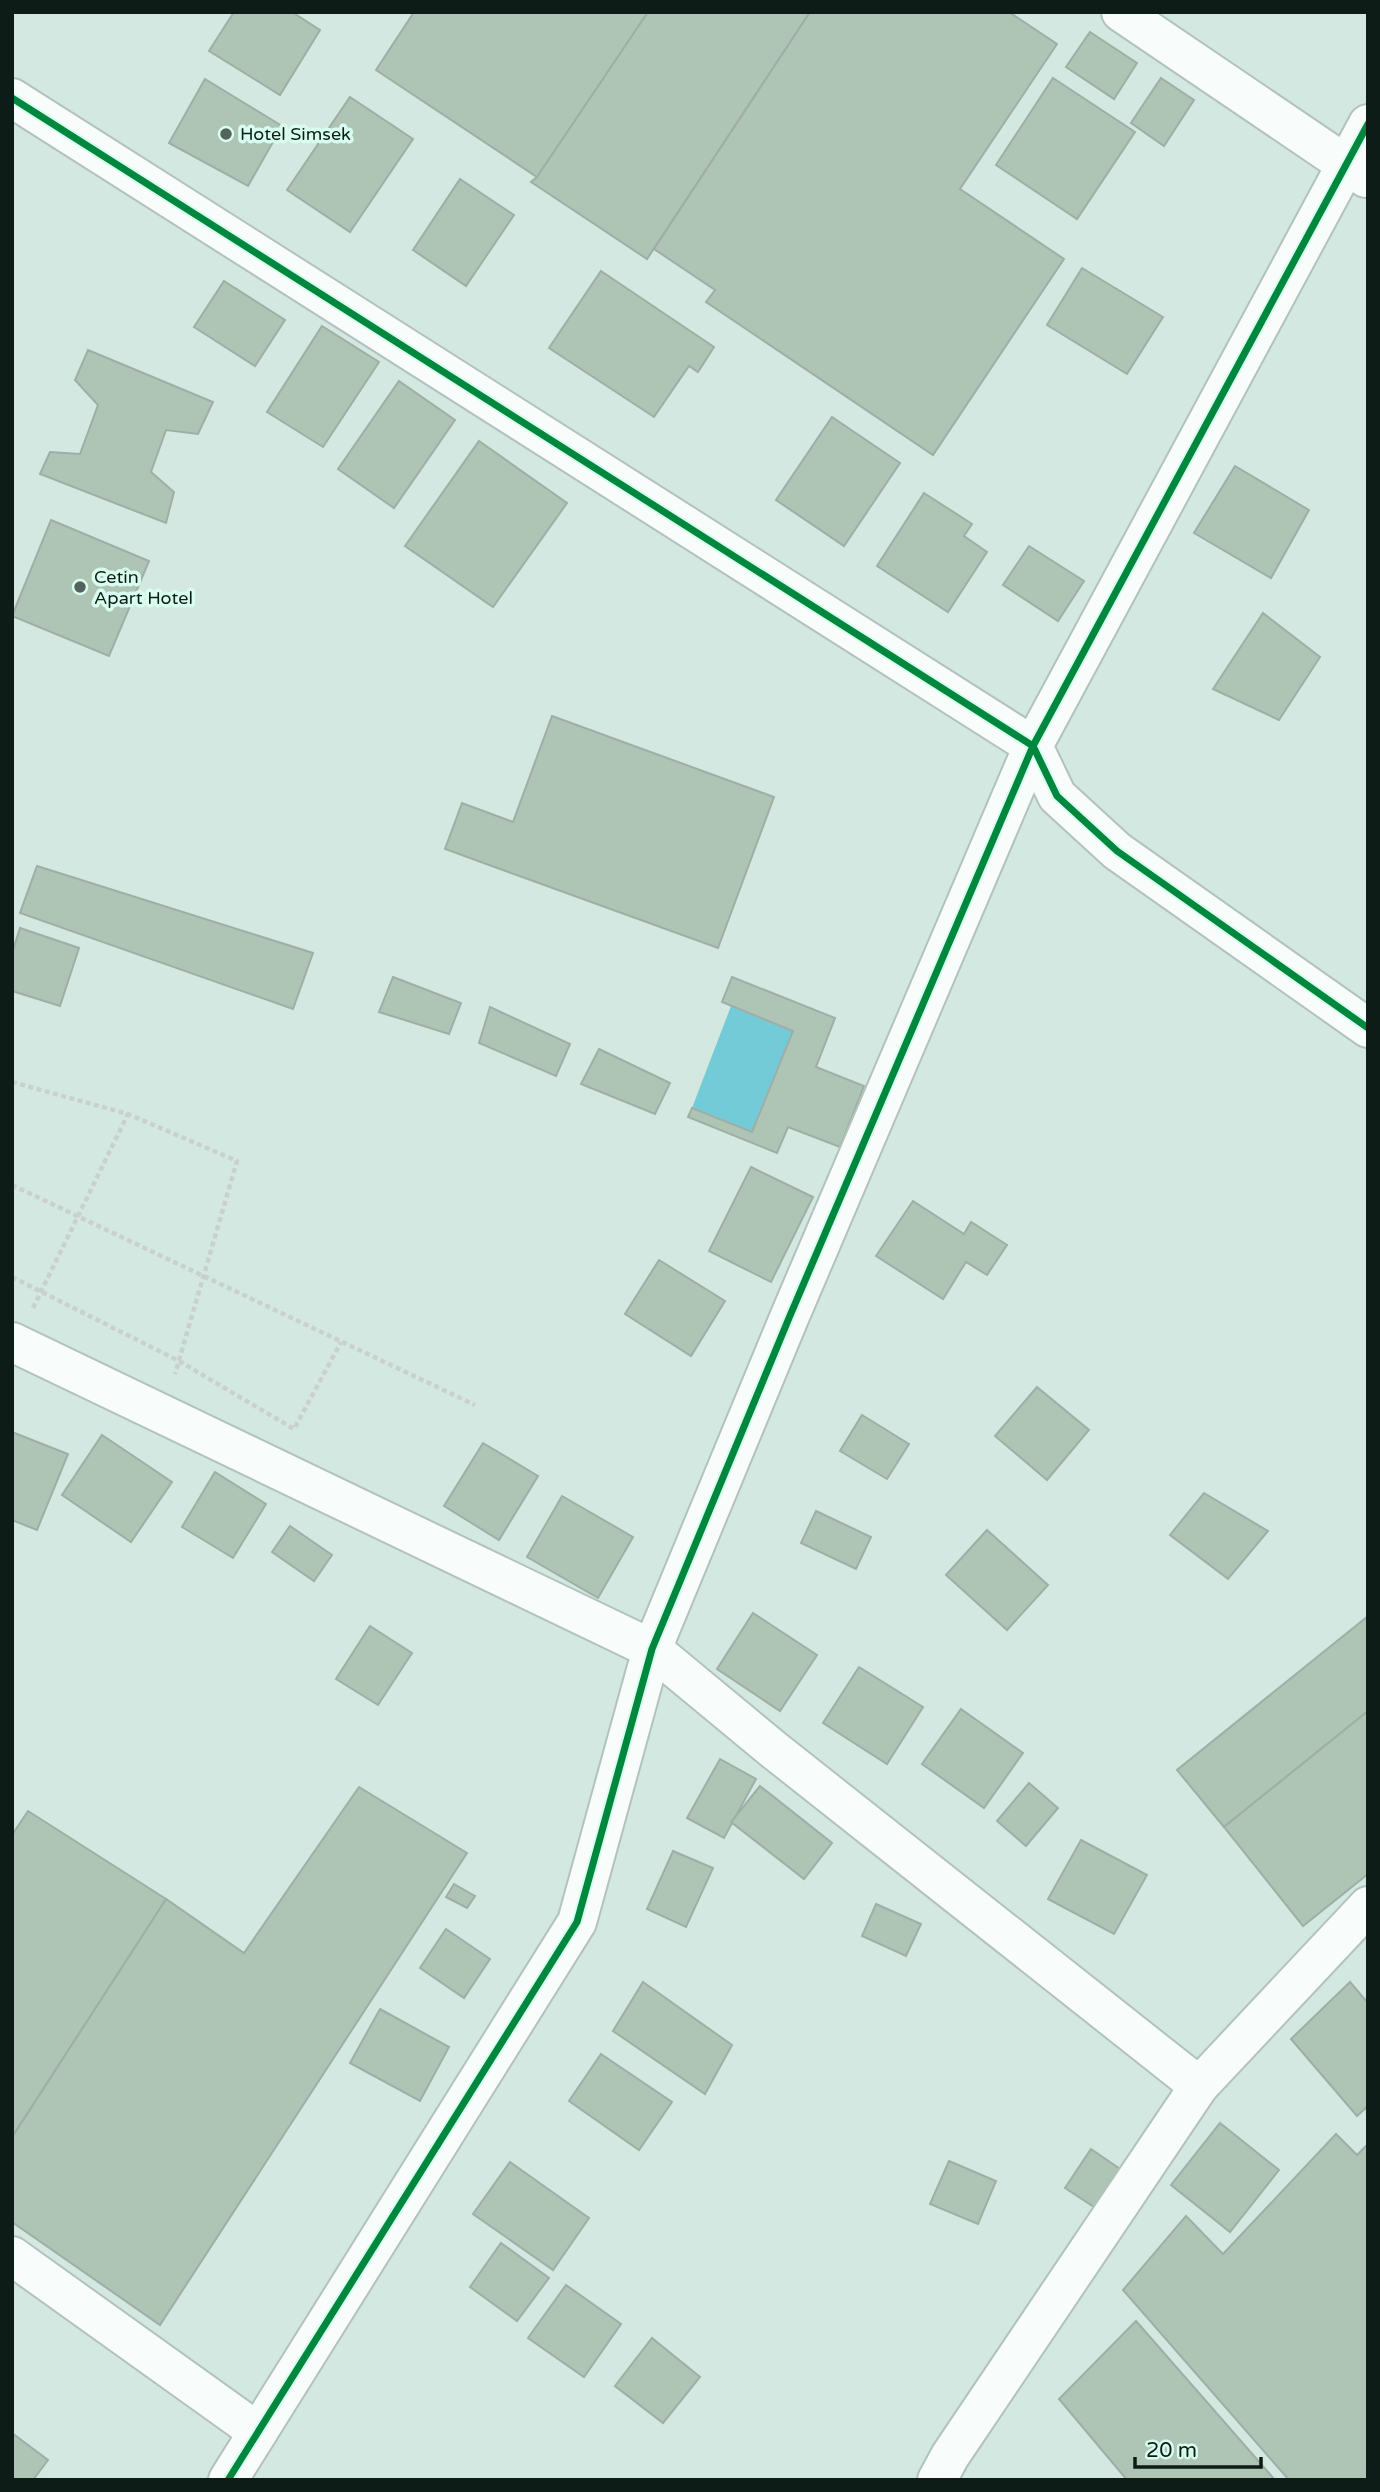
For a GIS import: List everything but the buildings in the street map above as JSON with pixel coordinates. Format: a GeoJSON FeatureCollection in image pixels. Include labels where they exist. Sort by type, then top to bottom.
{"type":"FeatureCollection","features":[{"type":"Feature","properties":{"kind":"street"},"geometry":{"type":"LineString","coordinates":[[1121,12],[1356,173]]}},
{"type":"Feature","properties":{"kind":"street"},"geometry":{"type":"LineString","coordinates":[[12,98],[1033,746],[1057,796],[1117,851],[1368,1028]]}},
{"type":"Feature","properties":{"kind":"street"},"geometry":{"type":"LineString","coordinates":[[228,2480],[577,1922],[652,1649],[789,1318],[1033,746],[1356,173],[1368,124]]}},
{"type":"Feature","properties":{"kind":"street"},"geometry":{"type":"LineString","coordinates":[[14,1343],[652,1649],[774,1750],[1199,2086]]}},
{"type":"Feature","properties":{"kind":"street"},"geometry":{"type":"LineString","coordinates":[[937,2480],[950,2456],[1199,2086],[1368,1906]]}},
{"type":"Feature","properties":{"kind":"street"},"geometry":{"type":"LineString","coordinates":[[12,2256],[258,2432]]}},
{"type":"Feature","properties":{"kind":"path"},"geometry":{"type":"LineString","coordinates":[[12,1082],[128,1114],[237,1161],[164,1415]]}},
{"type":"Feature","properties":{"kind":"path"},"geometry":{"type":"LineString","coordinates":[[14,1343],[128,1114]]}},
{"type":"Feature","properties":{"kind":"path"},"geometry":{"type":"LineString","coordinates":[[12,1185],[475,1405]]}},
{"type":"Feature","properties":{"kind":"path"},"geometry":{"type":"LineString","coordinates":[[12,1277],[179,1361],[293,1429],[341,1342]]}},
{"type":"Feature","properties":{"kind":"water"},"geometry":{"type":"Polygon","coordinates":[[[731,1006],[793,1031],[752,1132],[692,1108],[731,1006]]]}},
{"type":"Feature","properties":{"kind":"cycle path"},"geometry":{"type":"LineString","coordinates":[[12,98],[1033,746],[1057,796],[1117,851],[1368,1028]]}},
{"type":"Feature","properties":{"kind":"cycle path"},"geometry":{"type":"LineString","coordinates":[[228,2480],[577,1922],[652,1649],[789,1318],[1033,746],[1368,124]]}},
{"type":"Feature","properties":{"kind":"place","name":"Hotel Simsek"},"geometry":{"type":"Point","coordinates":[226,134]}},
{"type":"Feature","properties":{"kind":"place","name":"Cetin Apart Hotel"},"geometry":{"type":"Point","coordinates":[80,587]}}]}
